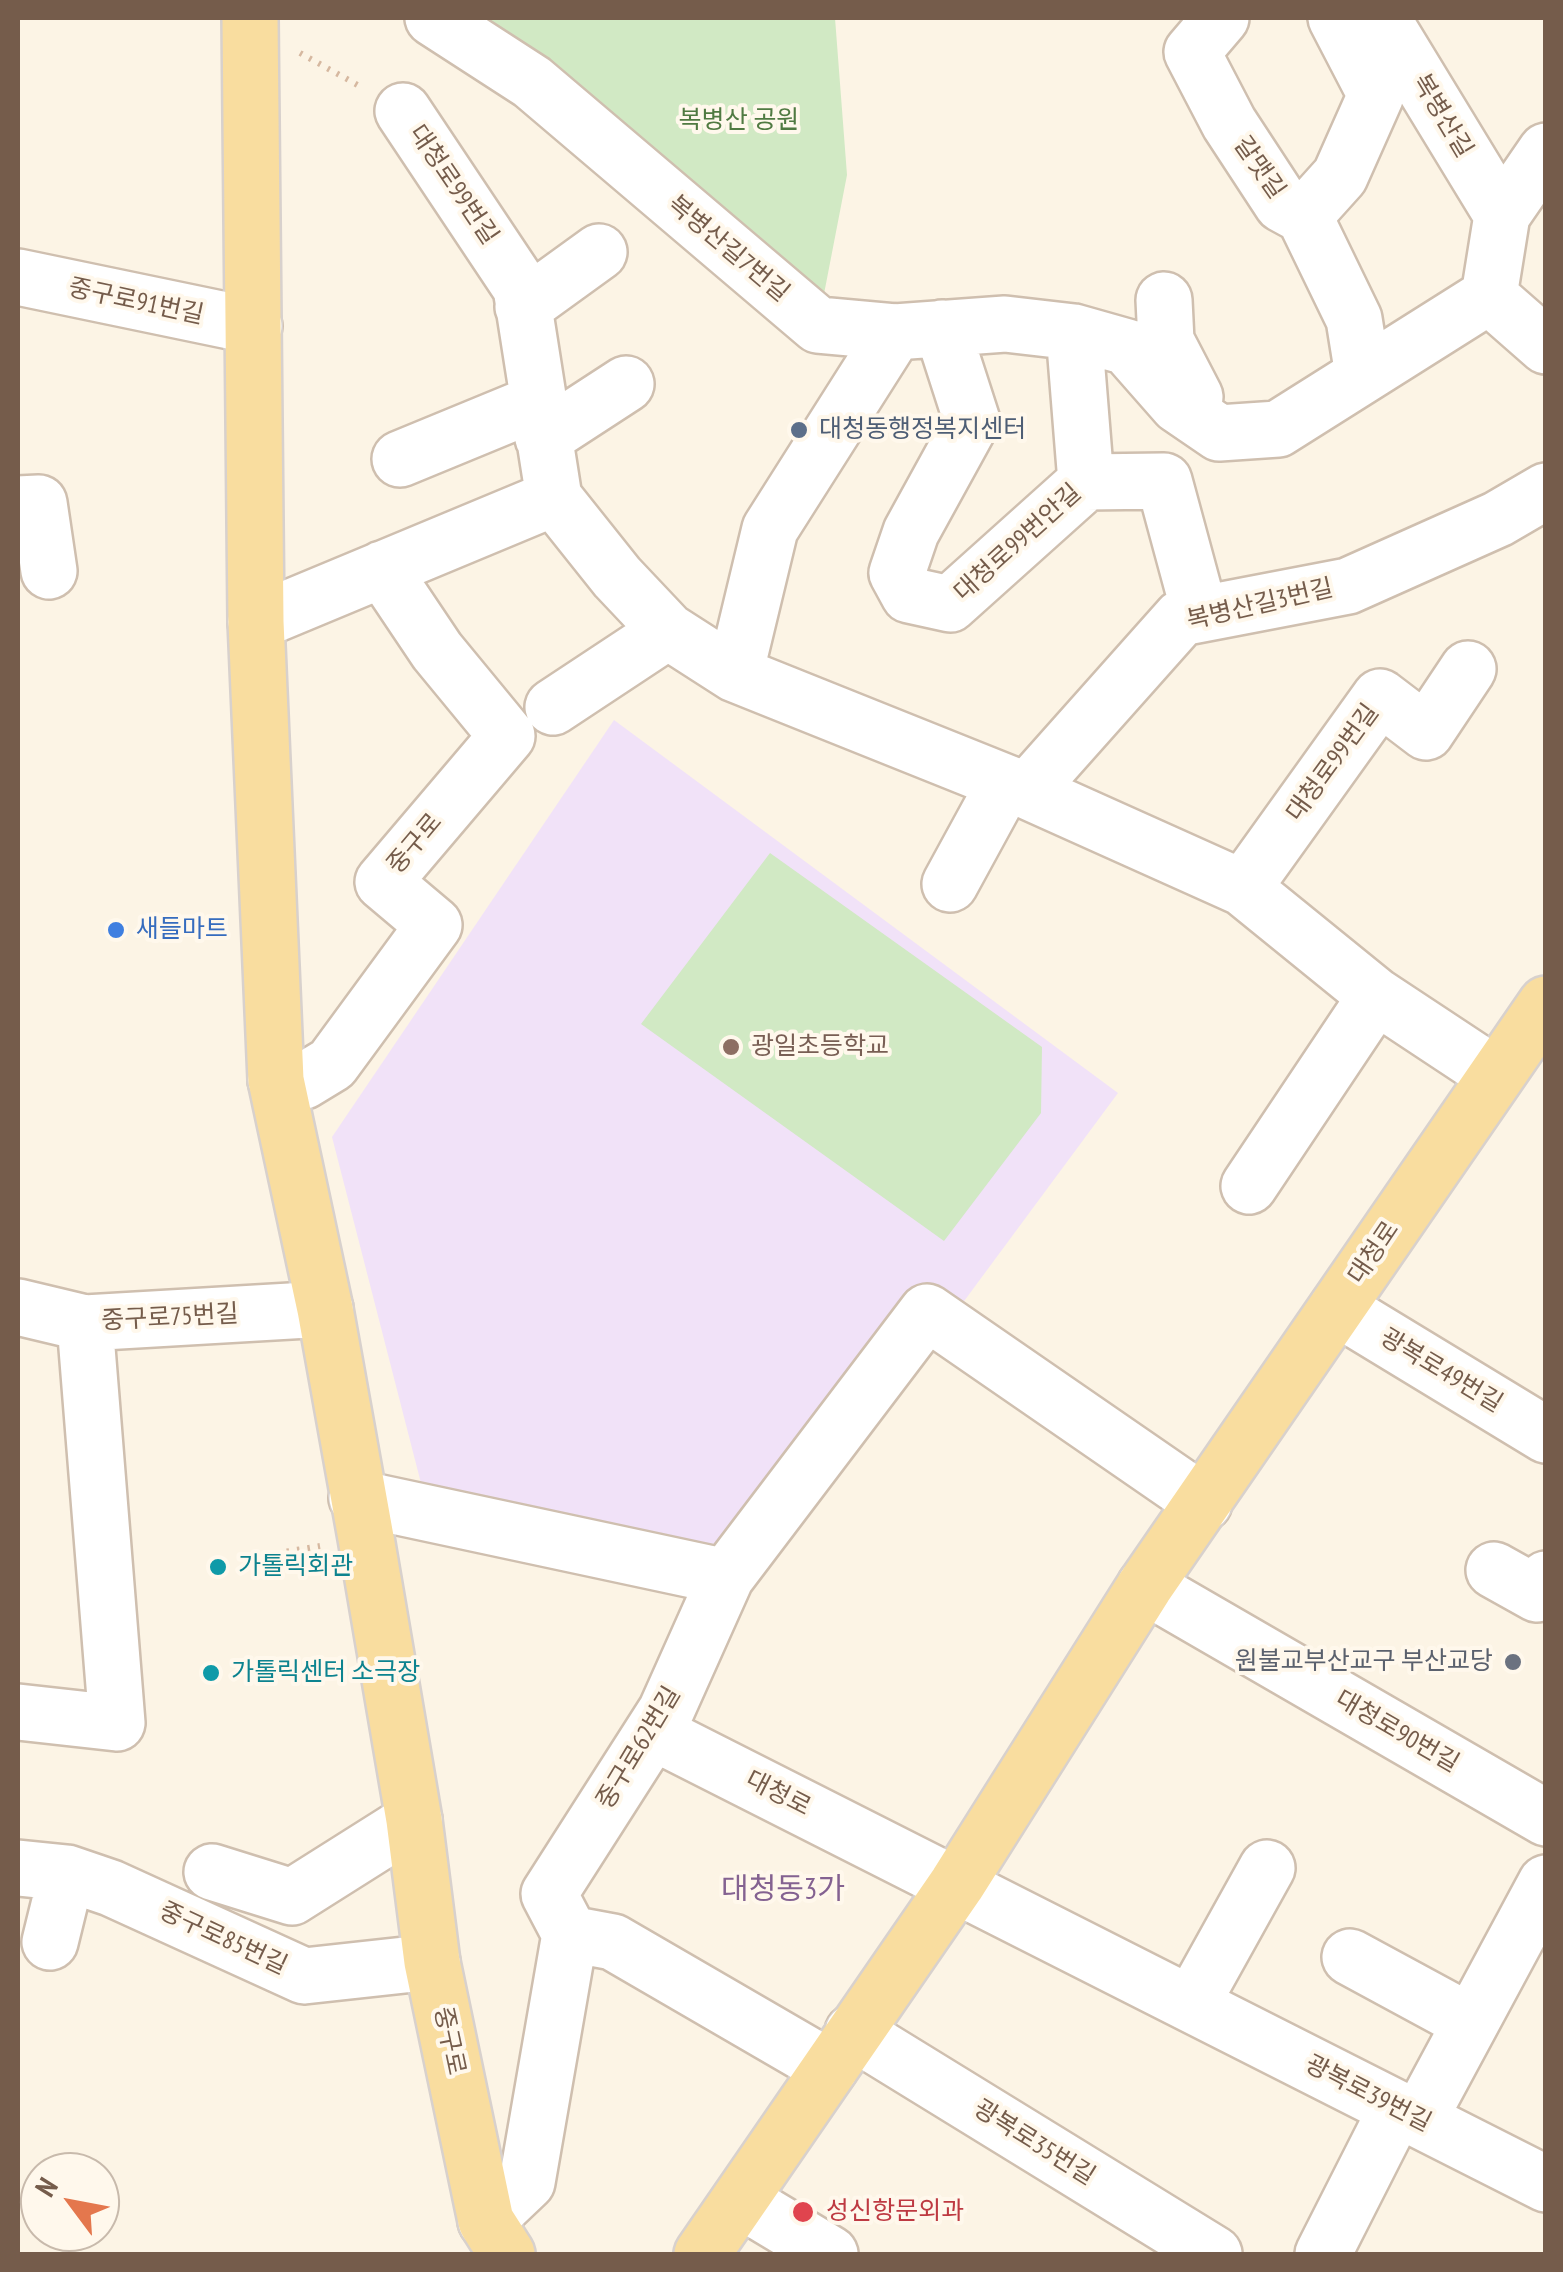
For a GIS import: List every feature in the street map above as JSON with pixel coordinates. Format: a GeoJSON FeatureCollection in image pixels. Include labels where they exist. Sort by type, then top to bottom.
{"type":"FeatureCollection","features":[{"type":"Feature","properties":{"kind":"main road","name":"중구로"},"geometry":{"type":"LineString","coordinates":[[246,20],[256,622],[276,1080],[325,1308],[414,1820],[432,1962],[490,2243]]}},
{"type":"Feature","properties":{"kind":"main road","name":"대청로"},"geometry":{"type":"LineString","coordinates":[[702,2254],[957,1884],[1145,1586],[1528,1038]]}},
{"type":"Feature","properties":{"kind":"street","name":"복병산길7번길"},"geometry":{"type":"LineString","coordinates":[[434,18],[532,82],[818,325],[919,330],[1004,324],[1074,332],[1127,347],[1178,405],[1218,434]]}},
{"type":"Feature","properties":{"kind":"street","name":"갈맷길"},"geometry":{"type":"LineString","coordinates":[[1221,18],[1192,52],[1229,124],[1282,204],[1304,216],[1354,319],[1363,376]]}},
{"type":"Feature","properties":{"kind":"street"},"geometry":{"type":"LineString","coordinates":[[1304,216],[1340,176],[1376,95],[1336,18]]}},
{"type":"Feature","properties":{"kind":"street","name":"복병산길"},"geometry":{"type":"LineString","coordinates":[[1382,18],[1502,216]]}},
{"type":"Feature","properties":{"kind":"street","name":"대청로99번길"},"geometry":{"type":"LineString","coordinates":[[404,111],[521,288],[554,498],[617,577],[668,631],[735,674],[1016,788],[1243,888],[1376,996],[1528,1038]]}},
{"type":"Feature","properties":{"kind":"street"},"geometry":{"type":"LineString","coordinates":[[1164,300],[1166,341],[1218,434],[1278,429],[1489,296],[1502,216],[1546,151]]}},
{"type":"Feature","properties":{"kind":"street"},"geometry":{"type":"LineString","coordinates":[[523,307],[599,252]]}},
{"type":"Feature","properties":{"kind":"street","name":"중구로91번길"},"geometry":{"type":"LineString","coordinates":[[18,277],[254,326]]}},
{"type":"Feature","properties":{"kind":"street"},"geometry":{"type":"LineString","coordinates":[[1489,296],[1546,346]]}},
{"type":"Feature","properties":{"kind":"street","name":"대청로99번안길"},"geometry":{"type":"LineString","coordinates":[[919,330],[972,421],[911,532],[897,573],[909,595],[950,604],[1086,482],[1164,482],[1200,614]]}},
{"type":"Feature","properties":{"kind":"street"},"geometry":{"type":"LineString","coordinates":[[735,674],[770,529],[919,330]]}},
{"type":"Feature","properties":{"kind":"street"},"geometry":{"type":"LineString","coordinates":[[1074,332],[1086,482]]}},
{"type":"Feature","properties":{"kind":"street"},"geometry":{"type":"LineString","coordinates":[[400,459],[540,421],[626,384]]}},
{"type":"Feature","properties":{"kind":"street","name":"복병산길3번길"},"geometry":{"type":"LineString","coordinates":[[1016,788],[1182,618],[1348,586],[1498,519],[1546,490]]}},
{"type":"Feature","properties":{"kind":"street"},"geometry":{"type":"LineString","coordinates":[[256,622],[554,498]]}},
{"type":"Feature","properties":{"kind":"street"},"geometry":{"type":"LineString","coordinates":[[18,504],[40,504],[49,571]]}},
{"type":"Feature","properties":{"kind":"street","name":"중구로"},"geometry":{"type":"LineString","coordinates":[[276,1080],[304,1082],[332,1064],[434,925],[383,882],[506,736],[437,651],[382,569]]}},
{"type":"Feature","properties":{"kind":"street"},"geometry":{"type":"LineString","coordinates":[[553,706],[668,631]]}},
{"type":"Feature","properties":{"kind":"street","name":"대청로99번길"},"geometry":{"type":"LineString","coordinates":[[1243,888],[1380,697],[1426,732],[1468,669]]}},
{"type":"Feature","properties":{"kind":"street"},"geometry":{"type":"LineString","coordinates":[[950,884],[1016,788]]}},
{"type":"Feature","properties":{"kind":"street"},"geometry":{"type":"LineString","coordinates":[[1249,1186],[1376,996]]}},
{"type":"Feature","properties":{"kind":"street","name":"중구로75번길"},"geometry":{"type":"LineString","coordinates":[[18,1307],[85,1323],[325,1308]]}},
{"type":"Feature","properties":{"kind":"street","name":"광복로49번길"},"geometry":{"type":"LineString","coordinates":[[1337,1308],[1546,1435]]}},
{"type":"Feature","properties":{"kind":"street","name":"중구로62번길"},"geometry":{"type":"LineString","coordinates":[[570,1934],[549,1894],[653,1732],[726,1577],[927,1312],[1204,1503]]}},
{"type":"Feature","properties":{"kind":"street"},"geometry":{"type":"LineString","coordinates":[[18,1712],[116,1723],[85,1323]]}},
{"type":"Feature","properties":{"kind":"street"},"geometry":{"type":"LineString","coordinates":[[358,1498],[726,1577]]}},
{"type":"Feature","properties":{"kind":"street","name":"대청로90번길"},"geometry":{"type":"LineString","coordinates":[[1145,1586],[1546,1818]]}},
{"type":"Feature","properties":{"kind":"street","name":"대청로"},"geometry":{"type":"LineString","coordinates":[[653,1732],[957,1884]]}},
{"type":"Feature","properties":{"kind":"street"},"geometry":{"type":"LineString","coordinates":[[212,1872],[292,1897],[414,1820]]}},
{"type":"Feature","properties":{"kind":"street"},"geometry":{"type":"LineString","coordinates":[[1192,2003],[1267,1868]]}},
{"type":"Feature","properties":{"kind":"street"},"geometry":{"type":"LineString","coordinates":[[30,1957],[42,1870]]}},
{"type":"Feature","properties":{"kind":"street","name":"중구로85번길"},"geometry":{"type":"LineString","coordinates":[[42,1870],[111,1888],[304,1976],[432,1962]]}},
{"type":"Feature","properties":{"kind":"street"},"geometry":{"type":"LineString","coordinates":[[1323,2254],[1470,2022],[1546,1883]]}},
{"type":"Feature","properties":{"kind":"street","name":"광복로39번길"},"geometry":{"type":"LineString","coordinates":[[957,1884],[1546,2184]]}},
{"type":"Feature","properties":{"kind":"street"},"geometry":{"type":"LineString","coordinates":[[490,2243],[527,2182],[570,1934],[613,1942],[842,2050]]}},
{"type":"Feature","properties":{"kind":"street"},"geometry":{"type":"LineString","coordinates":[[1350,1957],[1470,2022]]}},
{"type":"Feature","properties":{"kind":"street","name":"광복로35번길"},"geometry":{"type":"LineString","coordinates":[[842,2050],[1214,2254]]}},
{"type":"Feature","properties":{"kind":"street"},"geometry":{"type":"LineString","coordinates":[[740,2200],[830,2254]]}},
{"type":"Feature","properties":{"kind":"path","name":"대청로99번길"},"geometry":{"type":"LineString","coordinates":[[246,20],[404,111]]}},
{"type":"Feature","properties":{"kind":"shaded area"},"geometry":{"type":"Polygon","coordinates":[[[614,720],[1118,1093],[956,1312],[722,1555],[423,1491],[332,1137],[614,720]]]}},
{"type":"Feature","properties":{"kind":"green space","name":"복병산 공원"},"geometry":{"type":"Polygon","coordinates":[[[434,18],[835,18],[847,175],[818,325],[434,18]]]}},
{"type":"Feature","properties":{"kind":"green space"},"geometry":{"type":"Polygon","coordinates":[[[770,853],[1042,1047],[1041,1113],[944,1241],[641,1024],[770,853]]]}},
{"type":"Feature","properties":{"kind":"place","name":"대청동행정복지센터"},"geometry":{"type":"Point","coordinates":[799,430]}},
{"type":"Feature","properties":{"kind":"place","name":"새들마트"},"geometry":{"type":"Point","coordinates":[116,930]}},
{"type":"Feature","properties":{"kind":"place","name":"광일초등학교"},"geometry":{"type":"Point","coordinates":[731,1047]}},
{"type":"Feature","properties":{"kind":"place","name":"가톨릭회관"},"geometry":{"type":"Point","coordinates":[218,1567]}},
{"type":"Feature","properties":{"kind":"place","name":"원불교부산교구 부산교당"},"geometry":{"type":"Point","coordinates":[1513,1662]}},
{"type":"Feature","properties":{"kind":"place","name":"가톨릭센터 소극장"},"geometry":{"type":"Point","coordinates":[211,1673]}},
{"type":"Feature","properties":{"kind":"place","name":"성신항문외과"},"geometry":{"type":"Point","coordinates":[803,2212]}},
{"type":"Feature","properties":{"kind":"district","name":"대청동3가"},"geometry":{"type":"Point","coordinates":[783,1890]}}]}
